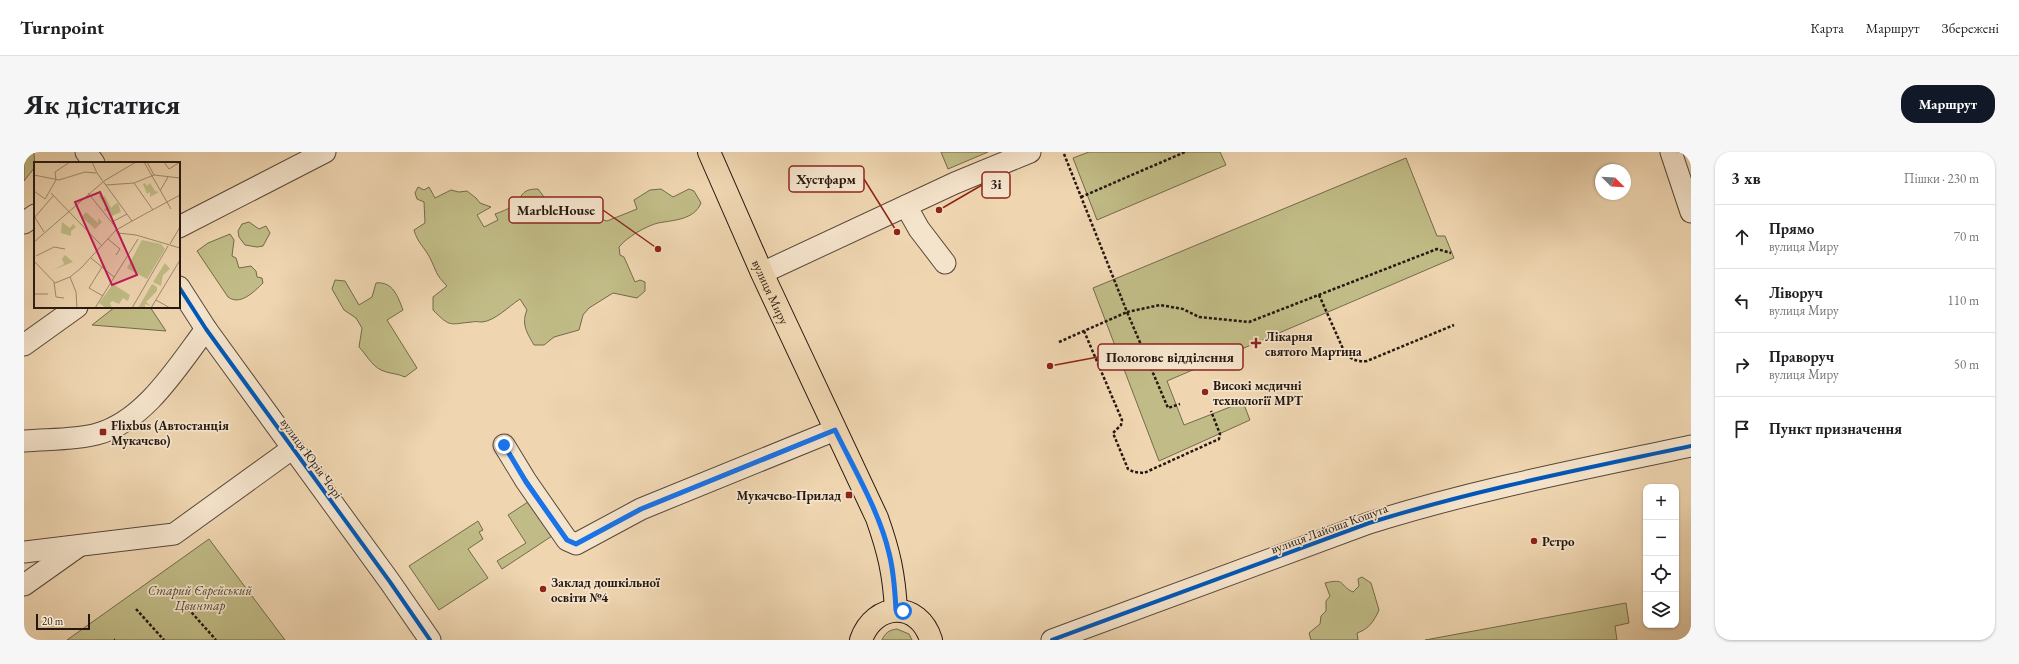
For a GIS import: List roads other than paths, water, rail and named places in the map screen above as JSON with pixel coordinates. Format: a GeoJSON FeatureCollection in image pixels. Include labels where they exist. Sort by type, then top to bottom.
{"type":"FeatureCollection","features":[{"type":"Feature","properties":{"kind":"main road","name":"вулиця Миру"},"geometry":{"type":"LineString","coordinates":[[709,152],[762,273],[877,518],[889,552],[894,580],[896,610]]}},
{"type":"Feature","properties":{"kind":"main road"},"geometry":{"type":"LineString","coordinates":[[861,640],[865,630],[872,621],[881,614],[896,610],[913,614],[922,621],[928,630],[931,640]]}},
{"type":"Feature","properties":{"kind":"street"},"geometry":{"type":"LineString","coordinates":[[86,152],[93,162]]}},
{"type":"Feature","properties":{"kind":"street"},"geometry":{"type":"LineString","coordinates":[[180,226],[325,152]]}},
{"type":"Feature","properties":{"kind":"street"},"geometry":{"type":"LineString","coordinates":[[762,273],[955,183],[1030,152]]}},
{"type":"Feature","properties":{"kind":"street"},"geometry":{"type":"LineString","coordinates":[[1671,152],[1691,212]]}},
{"type":"Feature","properties":{"kind":"street"},"geometry":{"type":"LineString","coordinates":[[906,206],[919,229],[944,263]]}},
{"type":"Feature","properties":{"kind":"street"},"geometry":{"type":"LineString","coordinates":[[24,223],[34,216]]}},
{"type":"Feature","properties":{"kind":"street","name":"вулиця Юрія Чорі"},"geometry":{"type":"LineString","coordinates":[[180,289],[206,329],[430,640]]}},
{"type":"Feature","properties":{"kind":"street"},"geometry":{"type":"LineString","coordinates":[[24,345],[76,308]]}},
{"type":"Feature","properties":{"kind":"street"},"geometry":{"type":"LineString","coordinates":[[24,441],[97,434],[129,420],[170,376],[206,329]]}},
{"type":"Feature","properties":{"kind":"street"},"geometry":{"type":"LineString","coordinates":[[504,445],[526,482],[567,540],[576,544],[641,509],[835,430]]}},
{"type":"Feature","properties":{"kind":"street","name":"вулиця Лайоша Кошута"},"geometry":{"type":"LineString","coordinates":[[1052,640],[1087,634],[1369,522],[1416,508],[1517,483],[1691,446]]}},
{"type":"Feature","properties":{"kind":"street"},"geometry":{"type":"LineString","coordinates":[[24,552],[174,534],[293,448]]}},
{"type":"Feature","properties":{"kind":"street"},"geometry":{"type":"LineString","coordinates":[[24,585],[80,545]]}},
{"type":"Feature","properties":{"kind":"place","name":"3і"},"geometry":{"type":"Point","coordinates":[939,210]}},
{"type":"Feature","properties":{"kind":"place","name":"Хустфарм"},"geometry":{"type":"Point","coordinates":[897,232]}},
{"type":"Feature","properties":{"kind":"place","name":"MarbleHouse"},"geometry":{"type":"Point","coordinates":[658,249]}},
{"type":"Feature","properties":{"kind":"place","name":"Лікарня святого Мартина"},"geometry":{"type":"Point","coordinates":[1256,343]}},
{"type":"Feature","properties":{"kind":"place","name":"Пологове відділення"},"geometry":{"type":"Point","coordinates":[1050,366]}},
{"type":"Feature","properties":{"kind":"place","name":"Високі медичні технології МРТ"},"geometry":{"type":"Point","coordinates":[1205,392]}},
{"type":"Feature","properties":{"kind":"place","name":"Flixbus (Автостанція Мукачево)"},"geometry":{"type":"Point","coordinates":[103,432]}},
{"type":"Feature","properties":{"kind":"place","name":"Мукачево-Прилад"},"geometry":{"type":"Point","coordinates":[849,495]}},
{"type":"Feature","properties":{"kind":"place","name":"Ретро"},"geometry":{"type":"Point","coordinates":[1534,541]}},
{"type":"Feature","properties":{"kind":"place","name":"Заклад дошкільної освіти №4"},"geometry":{"type":"Point","coordinates":[543,589]}},
{"type":"Feature","properties":{"kind":"park label","name":"Старий Єврейський Цвинтар"},"geometry":{"type":"Point","coordinates":[200,598]}}]}
